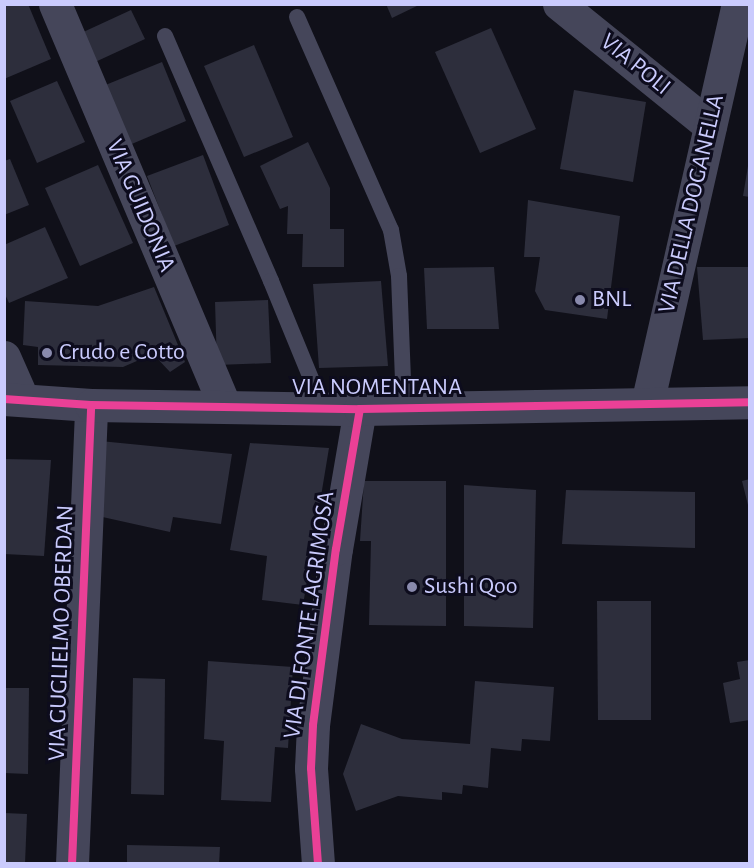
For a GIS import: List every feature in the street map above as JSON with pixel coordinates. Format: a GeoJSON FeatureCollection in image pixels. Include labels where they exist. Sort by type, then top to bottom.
{"type":"FeatureCollection","features":[{"type":"Feature","properties":{"kind":"street","name":"VIA GUIDONIA"},"geometry":{"type":"LineString","coordinates":[[55,4],[225,407]]}},
{"type":"Feature","properties":{"kind":"street","name":"VIA POLI"},"geometry":{"type":"LineString","coordinates":[[559,4],[711,126]]}},
{"type":"Feature","properties":{"kind":"street","name":"VIA DELLA DOGANELLA"},"geometry":{"type":"LineString","coordinates":[[647,404],[711,126],[739,48],[738,4]]}},
{"type":"Feature","properties":{"kind":"street"},"geometry":{"type":"LineString","coordinates":[[4,357],[14,399]]}},
{"type":"Feature","properties":{"kind":"street","name":"VIA NOMENTANA"},"geometry":{"type":"LineString","coordinates":[[14,399],[91,405],[360,409],[750,402]]}},
{"type":"Feature","properties":{"kind":"street","name":"VIA GUGLIELMO OBERDAN"},"geometry":{"type":"LineString","coordinates":[[72,864],[91,405]]}},
{"type":"Feature","properties":{"kind":"street","name":"VIA DI FONTE LAGRIMOSA"},"geometry":{"type":"LineString","coordinates":[[318,864],[311,791],[312,735],[336,549],[360,409]]}},
{"type":"Feature","properties":{"kind":"lane","name":"VIA NOMENTANA"},"geometry":{"type":"LineString","coordinates":[[297,18],[387,216],[399,276],[404,409]]}},
{"type":"Feature","properties":{"kind":"lane","name":"VIA NOMENTANA"},"geometry":{"type":"LineString","coordinates":[[165,36],[323,408]]}},
{"type":"Feature","properties":{"kind":"building"},"geometry":{"type":"Polygon","coordinates":[[[28,4],[51,59],[4,79],[4,5],[28,4]]]}},
{"type":"Feature","properties":{"kind":"building"},"geometry":{"type":"Polygon","coordinates":[[[386,4],[421,4],[392,18],[386,4]]]}},
{"type":"Feature","properties":{"kind":"building"},"geometry":{"type":"Polygon","coordinates":[[[131,10],[145,39],[93,63],[79,34],[131,10]]]}},
{"type":"Feature","properties":{"kind":"building"},"geometry":{"type":"Polygon","coordinates":[[[491,28],[536,129],[480,153],[435,52],[491,28]]]}},
{"type":"Feature","properties":{"kind":"building"},"geometry":{"type":"Polygon","coordinates":[[[254,45],[293,137],[244,157],[204,66],[254,45]]]}},
{"type":"Feature","properties":{"kind":"building"},"geometry":{"type":"Polygon","coordinates":[[[162,62],[186,121],[127,146],[103,86],[162,62]]]}},
{"type":"Feature","properties":{"kind":"building"},"geometry":{"type":"Polygon","coordinates":[[[57,81],[85,142],[37,163],[10,101],[57,81]]]}},
{"type":"Feature","properties":{"kind":"building"},"geometry":{"type":"Polygon","coordinates":[[[574,90],[646,102],[633,182],[560,169],[574,90]]]}},
{"type":"Feature","properties":{"kind":"building"},"geometry":{"type":"Polygon","coordinates":[[[308,142],[330,188],[330,229],[344,229],[344,267],[302,267],[303,234],[287,234],[288,206],[280,209],[260,166],[308,142]]]}},
{"type":"Feature","properties":{"kind":"building"},"geometry":{"type":"Polygon","coordinates":[[[203,155],[229,225],[174,246],[147,176],[203,155]]]}},
{"type":"Feature","properties":{"kind":"building"},"geometry":{"type":"Polygon","coordinates":[[[10,159],[29,205],[4,215],[4,161],[10,159]]]}},
{"type":"Feature","properties":{"kind":"building"},"geometry":{"type":"Polygon","coordinates":[[[98,165],[133,243],[80,266],[45,188],[98,165]]]}},
{"type":"Feature","properties":{"kind":"building"},"geometry":{"type":"Polygon","coordinates":[[[748,166],[750,166],[750,197],[743,196],[748,166]]]}},
{"type":"Feature","properties":{"kind":"building"},"geometry":{"type":"Polygon","coordinates":[[[528,200],[620,216],[607,319],[545,310],[535,291],[540,257],[524,257],[528,200]]]}},
{"type":"Feature","properties":{"kind":"building"},"geometry":{"type":"Polygon","coordinates":[[[45,227],[68,278],[9,303],[4,292],[4,245],[45,227]]]}},
{"type":"Feature","properties":{"kind":"building"},"geometry":{"type":"Polygon","coordinates":[[[494,267],[499,329],[427,329],[424,268],[494,267]]]}},
{"type":"Feature","properties":{"kind":"building"},"geometry":{"type":"Polygon","coordinates":[[[697,267],[750,267],[750,338],[703,340],[697,267]]]}},
{"type":"Feature","properties":{"kind":"building"},"geometry":{"type":"Polygon","coordinates":[[[381,281],[388,366],[319,368],[313,284],[381,281]]]}},
{"type":"Feature","properties":{"kind":"building"},"geometry":{"type":"Polygon","coordinates":[[[154,287],[185,362],[170,372],[153,354],[123,367],[38,365],[38,347],[23,345],[25,301],[98,306],[154,287]]]}},
{"type":"Feature","properties":{"kind":"building"},"geometry":{"type":"Polygon","coordinates":[[[268,300],[271,363],[217,365],[215,302],[268,300]]]}},
{"type":"Feature","properties":{"kind":"building"},"geometry":{"type":"Polygon","coordinates":[[[100,441],[232,454],[221,524],[173,517],[170,532],[98,516],[100,441]]]}},
{"type":"Feature","properties":{"kind":"building"},"geometry":{"type":"Polygon","coordinates":[[[250,443],[329,448],[303,605],[262,600],[267,556],[230,550],[250,443]]]}},
{"type":"Feature","properties":{"kind":"building"},"geometry":{"type":"Polygon","coordinates":[[[4,459],[51,460],[44,556],[4,554],[4,459]]]}},
{"type":"Feature","properties":{"kind":"building"},"geometry":{"type":"Polygon","coordinates":[[[750,479],[750,509],[749,509],[742,481],[750,479]]]}},
{"type":"Feature","properties":{"kind":"building"},"geometry":{"type":"Polygon","coordinates":[[[364,481],[446,481],[446,626],[369,625],[371,541],[360,541],[364,481]]]}},
{"type":"Feature","properties":{"kind":"building"},"geometry":{"type":"Polygon","coordinates":[[[464,485],[536,490],[533,628],[464,626],[464,485]]]}},
{"type":"Feature","properties":{"kind":"building"},"geometry":{"type":"Polygon","coordinates":[[[566,490],[695,492],[695,548],[562,544],[566,490]]]}},
{"type":"Feature","properties":{"kind":"building"},"geometry":{"type":"Polygon","coordinates":[[[597,601],[651,601],[651,720],[598,720],[597,601]]]}},
{"type":"Feature","properties":{"kind":"building"},"geometry":{"type":"Polygon","coordinates":[[[750,660],[750,720],[730,723],[723,683],[740,679],[737,662],[750,660]]]}},
{"type":"Feature","properties":{"kind":"building"},"geometry":{"type":"Polygon","coordinates":[[[208,661],[293,667],[288,748],[275,747],[271,802],[221,800],[224,741],[204,739],[208,661]]]}},
{"type":"Feature","properties":{"kind":"building"},"geometry":{"type":"Polygon","coordinates":[[[133,678],[165,679],[164,795],[131,794],[133,678]]]}},
{"type":"Feature","properties":{"kind":"building"},"geometry":{"type":"Polygon","coordinates":[[[475,681],[554,687],[550,741],[522,739],[521,751],[491,748],[488,788],[463,785],[462,794],[442,792],[442,800],[398,796],[356,811],[343,774],[361,724],[402,739],[470,744],[475,681]]]}},
{"type":"Feature","properties":{"kind":"building"},"geometry":{"type":"Polygon","coordinates":[[[4,688],[29,688],[28,774],[4,773],[4,688]]]}},
{"type":"Feature","properties":{"kind":"building"},"geometry":{"type":"Polygon","coordinates":[[[4,813],[27,814],[25,864],[4,864],[4,813]]]}},
{"type":"Feature","properties":{"kind":"building"},"geometry":{"type":"Polygon","coordinates":[[[127,845],[220,847],[219,864],[127,864],[127,845]]]}},
{"type":"Feature","properties":{"kind":"cycle path"},"geometry":{"type":"LineString","coordinates":[[4,399],[91,405],[360,409],[750,402]]}},
{"type":"Feature","properties":{"kind":"cycle path"},"geometry":{"type":"LineString","coordinates":[[72,864],[91,405]]}},
{"type":"Feature","properties":{"kind":"cycle path"},"geometry":{"type":"LineString","coordinates":[[318,864],[311,768],[313,725],[336,549],[360,409]]}},
{"type":"Feature","properties":{"kind":"place","name":"BNL"},"geometry":{"type":"Point","coordinates":[580,300]}},
{"type":"Feature","properties":{"kind":"place","name":"Crudo e Cotto"},"geometry":{"type":"Point","coordinates":[47,353]}},
{"type":"Feature","properties":{"kind":"place","name":"Sushi Qoo"},"geometry":{"type":"Point","coordinates":[412,587]}}]}
